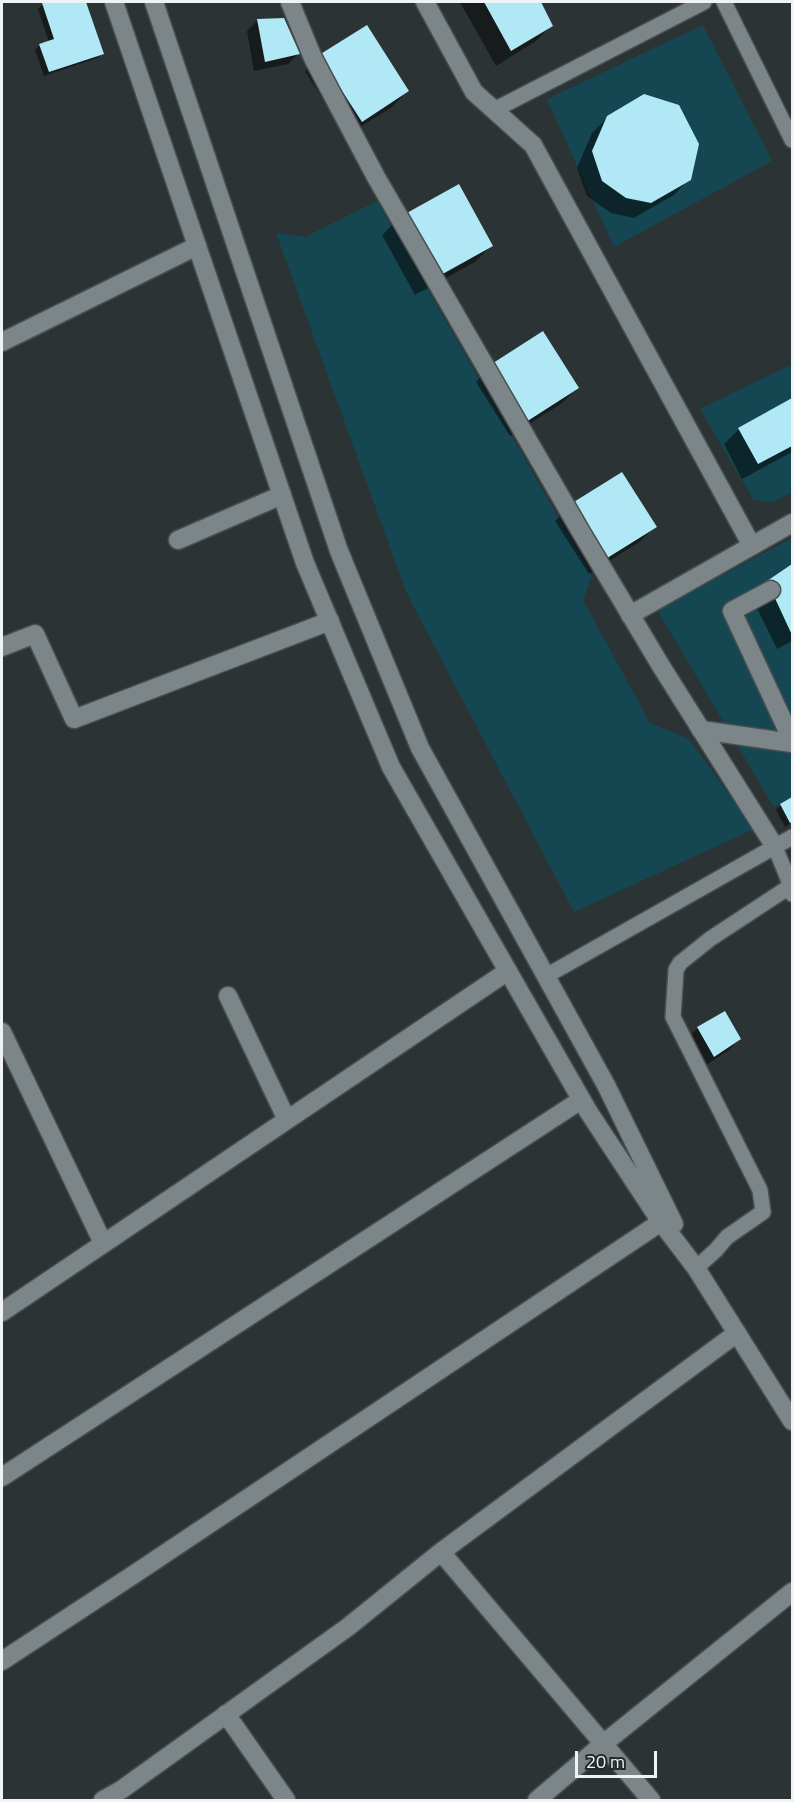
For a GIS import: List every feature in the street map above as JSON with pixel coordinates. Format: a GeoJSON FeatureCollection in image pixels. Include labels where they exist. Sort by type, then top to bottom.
{"type":"FeatureCollection","features":[{"type":"Feature","properties":{"kind":"street"},"geometry":{"type":"LineString","coordinates":[[114,2],[305,563],[391,767],[581,1100],[661,1222],[696,1268],[792,1421]]}},
{"type":"Feature","properties":{"kind":"street"},"geometry":{"type":"LineString","coordinates":[[154,2],[339,551],[420,748],[606,1085],[696,1268]]}},
{"type":"Feature","properties":{"kind":"street"},"geometry":{"type":"LineString","coordinates":[[290,2],[313,58],[376,177],[630,615],[775,847]]}},
{"type":"Feature","properties":{"kind":"street"},"geometry":{"type":"LineString","coordinates":[[425,2],[474,92],[533,145],[752,546]]}},
{"type":"Feature","properties":{"kind":"street"},"geometry":{"type":"LineString","coordinates":[[2,342],[197,246]]}},
{"type":"Feature","properties":{"kind":"street"},"geometry":{"type":"LineString","coordinates":[[178,540],[282,495]]}},
{"type":"Feature","properties":{"kind":"street"},"geometry":{"type":"LineString","coordinates":[[630,615],[792,523]]}},
{"type":"Feature","properties":{"kind":"street"},"geometry":{"type":"LineString","coordinates":[[771,590],[732,611],[792,741]]}},
{"type":"Feature","properties":{"kind":"street"},"geometry":{"type":"LineString","coordinates":[[2,647],[35,634],[74,719],[330,621]]}},
{"type":"Feature","properties":{"kind":"street"},"geometry":{"type":"LineString","coordinates":[[701,730],[792,741]]}},
{"type":"Feature","properties":{"kind":"street"},"geometry":{"type":"LineString","coordinates":[[2,1312],[508,971]]}},
{"type":"Feature","properties":{"kind":"street"},"geometry":{"type":"LineString","coordinates":[[228,996],[287,1120]]}},
{"type":"Feature","properties":{"kind":"street"},"geometry":{"type":"LineString","coordinates":[[2,1032],[103,1244]]}},
{"type":"Feature","properties":{"kind":"street"},"geometry":{"type":"LineString","coordinates":[[2,1478],[581,1100]]}},
{"type":"Feature","properties":{"kind":"street"},"geometry":{"type":"LineString","coordinates":[[2,1661],[661,1222]]}},
{"type":"Feature","properties":{"kind":"street"},"geometry":{"type":"LineString","coordinates":[[104,1800],[348,1627],[441,1552],[737,1333]]}},
{"type":"Feature","properties":{"kind":"street"},"geometry":{"type":"LineString","coordinates":[[441,1552],[651,1800]]}},
{"type":"Feature","properties":{"kind":"street"},"geometry":{"type":"LineString","coordinates":[[537,1800],[792,1592]]}},
{"type":"Feature","properties":{"kind":"street"},"geometry":{"type":"LineString","coordinates":[[226,1714],[286,1800]]}},
{"type":"Feature","properties":{"kind":"lane"},"geometry":{"type":"LineString","coordinates":[[494,110],[704,2]]}},
{"type":"Feature","properties":{"kind":"lane"},"geometry":{"type":"LineString","coordinates":[[724,2],[792,140]]}},
{"type":"Feature","properties":{"kind":"lane"},"geometry":{"type":"LineString","coordinates":[[546,976],[792,837]]}},
{"type":"Feature","properties":{"kind":"lane"},"geometry":{"type":"LineString","coordinates":[[696,1268],[727,1237],[763,1212],[760,1190],[673,1017],[676,970],[681,963],[710,939],[792,888],[775,847]]}},
{"type":"Feature","properties":{"kind":"shaded area"},"geometry":{"type":"Polygon","coordinates":[[[703,25],[772,161],[614,247],[547,99],[703,25]]]}},
{"type":"Feature","properties":{"kind":"shaded area"},"geometry":{"type":"Polygon","coordinates":[[[377,201],[592,576],[583,600],[650,723],[689,739],[754,829],[574,912],[407,594],[276,233],[305,237],[377,201]]]}},
{"type":"Feature","properties":{"kind":"shaded area"},"geometry":{"type":"Polygon","coordinates":[[[792,364],[792,492],[772,503],[753,499],[700,409],[792,364]]]}},
{"type":"Feature","properties":{"kind":"shaded area"},"geometry":{"type":"Polygon","coordinates":[[[792,538],[792,797],[774,807],[657,610],[792,538]]]}},
{"type":"Feature","properties":{"kind":"building"},"geometry":{"type":"Polygon","coordinates":[[[86,2],[104,54],[49,72],[39,44],[54,39],[42,3],[86,2]]]}},
{"type":"Feature","properties":{"kind":"building"},"geometry":{"type":"Polygon","coordinates":[[[484,2],[541,2],[553,26],[511,51],[484,2]]]}},
{"type":"Feature","properties":{"kind":"building"},"geometry":{"type":"Polygon","coordinates":[[[284,18],[300,54],[265,62],[257,19],[284,18]]]}},
{"type":"Feature","properties":{"kind":"building"},"geometry":{"type":"Polygon","coordinates":[[[367,25],[409,91],[362,122],[319,55],[367,25]]]}},
{"type":"Feature","properties":{"kind":"building"},"geometry":{"type":"Polygon","coordinates":[[[644,94],[679,105],[699,144],[691,180],[651,203],[626,198],[602,181],[592,151],[607,116],[644,94]]]}},
{"type":"Feature","properties":{"kind":"building"},"geometry":{"type":"Polygon","coordinates":[[[459,184],[493,246],[430,281],[396,219],[459,184]]]}},
{"type":"Feature","properties":{"kind":"building"},"geometry":{"type":"Polygon","coordinates":[[[543,331],[579,388],[526,422],[490,365],[543,331]]]}},
{"type":"Feature","properties":{"kind":"building"},"geometry":{"type":"Polygon","coordinates":[[[792,398],[792,446],[758,464],[738,428],[792,398]]]}},
{"type":"Feature","properties":{"kind":"building"},"geometry":{"type":"Polygon","coordinates":[[[622,472],[657,527],[604,560],[569,505],[622,472]]]}},
{"type":"Feature","properties":{"kind":"building"},"geometry":{"type":"Polygon","coordinates":[[[792,564],[792,635],[767,581],[792,564]]]}},
{"type":"Feature","properties":{"kind":"building"},"geometry":{"type":"Polygon","coordinates":[[[792,797],[792,822],[790,823],[780,804],[792,797]]]}},
{"type":"Feature","properties":{"kind":"building"},"geometry":{"type":"Polygon","coordinates":[[[725,1011],[741,1039],[714,1057],[697,1027],[725,1011]]]}}]}
